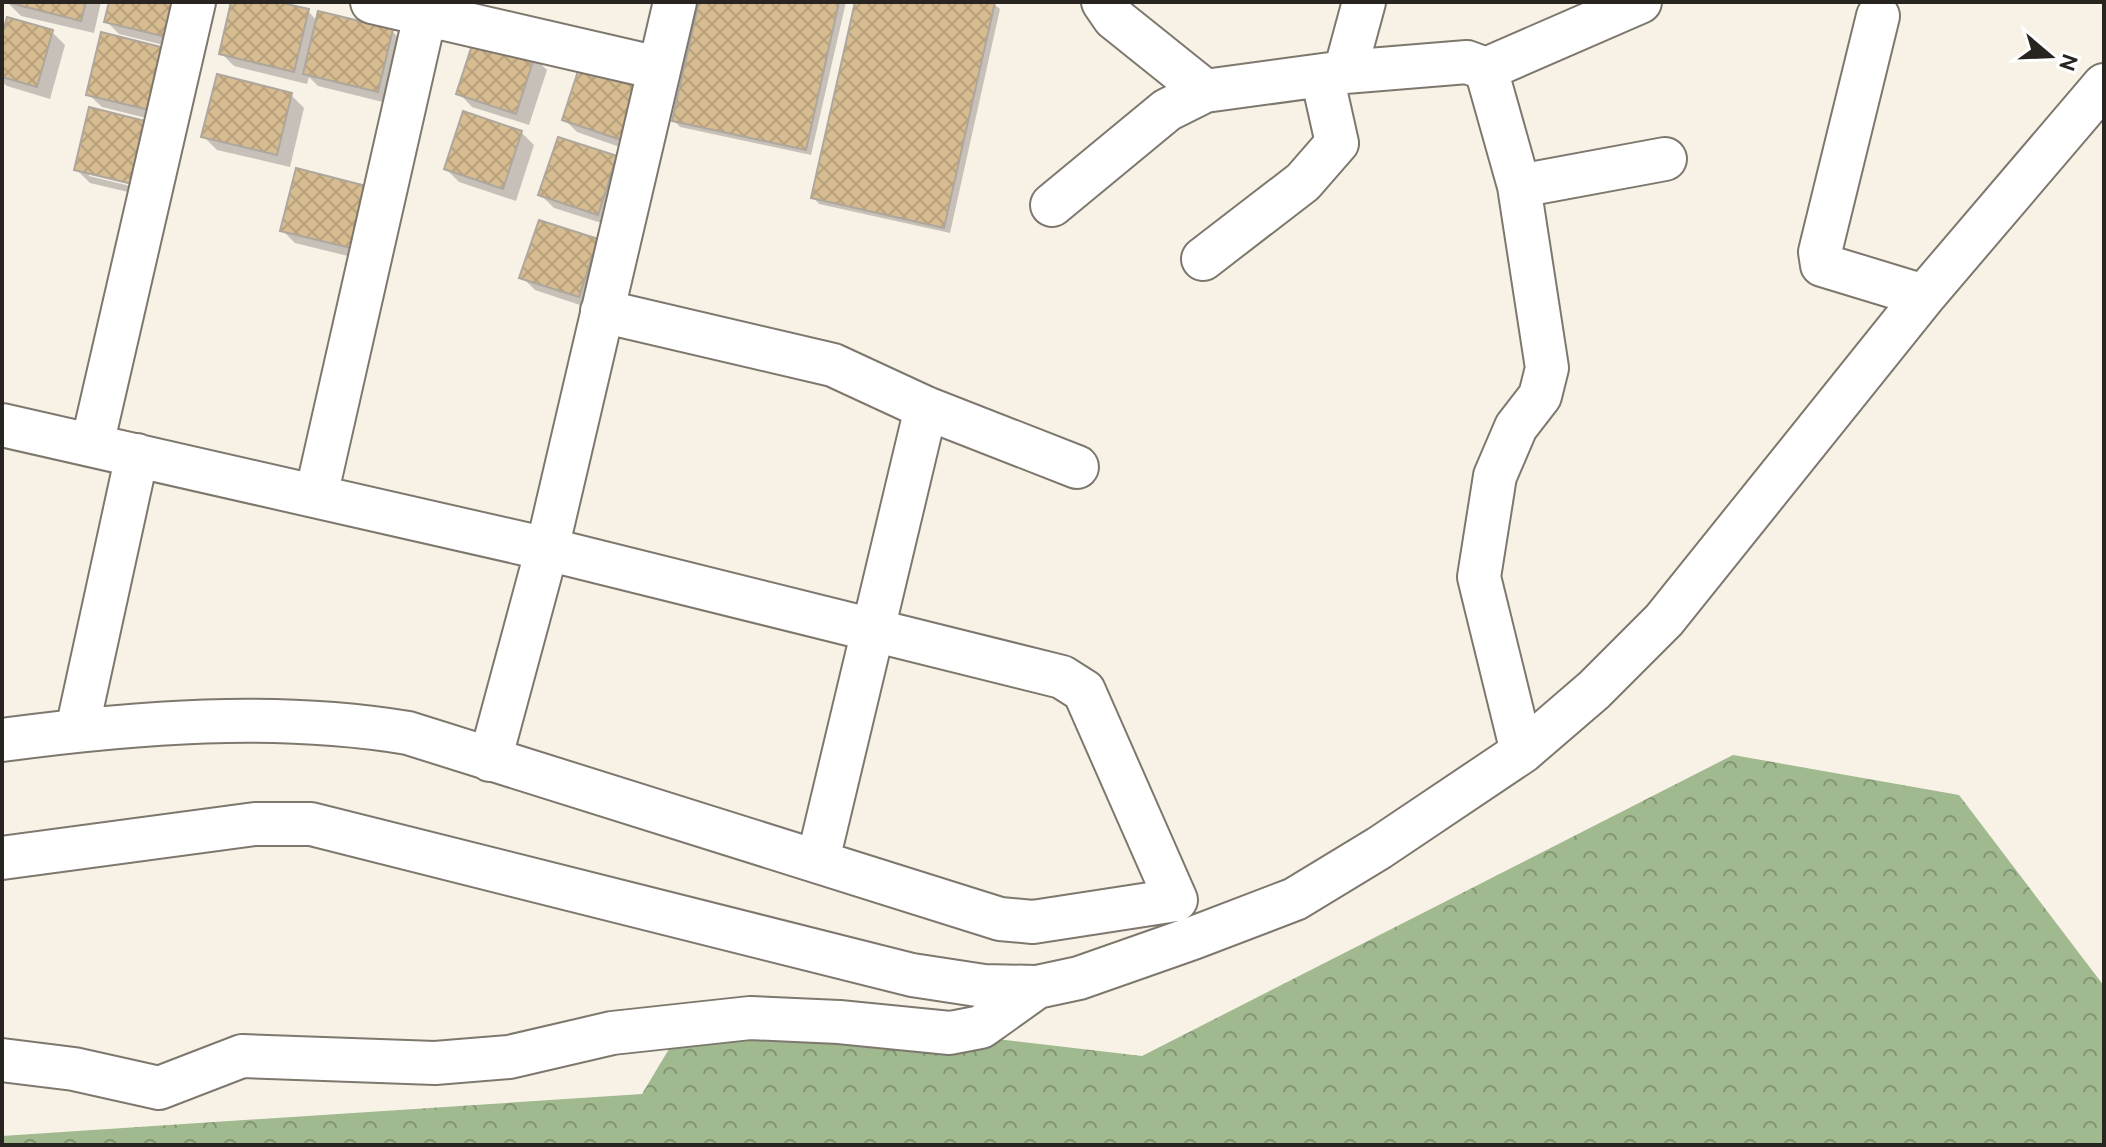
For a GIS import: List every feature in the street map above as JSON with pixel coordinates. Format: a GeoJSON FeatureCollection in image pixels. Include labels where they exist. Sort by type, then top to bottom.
{"type":"FeatureCollection","features":[{"type":"Feature","properties":{"kind":"street"},"geometry":{"type":"LineString","coordinates":[[92,445],[194,2]]}},
{"type":"Feature","properties":{"kind":"street"},"geometry":{"type":"LineString","coordinates":[[372,2],[426,8],[658,68]]}},
{"type":"Feature","properties":{"kind":"street"},"geometry":{"type":"LineString","coordinates":[[490,760],[547,549],[675,2]]}},
{"type":"Feature","properties":{"kind":"street"},"geometry":{"type":"LineString","coordinates":[[1103,2],[1114,18],[1205,91]]}},
{"type":"Feature","properties":{"kind":"street"},"geometry":{"type":"LineString","coordinates":[[1203,259],[1303,182],[1337,143],[1333,74],[1364,2]]}},
{"type":"Feature","properties":{"kind":"street"},"geometry":{"type":"LineString","coordinates":[[1052,205],[1167,110],[1205,91],[1333,74],[1467,62],[1486,69],[1576,18],[1640,2]]}},
{"type":"Feature","properties":{"kind":"street"},"geometry":{"type":"LineString","coordinates":[[316,496],[426,8]]}},
{"type":"Feature","properties":{"kind":"street"},"geometry":{"type":"LineString","coordinates":[[1878,16],[1820,252],[1822,265],[1924,296]]}},
{"type":"Feature","properties":{"kind":"street"},"geometry":{"type":"LineString","coordinates":[[1486,69],[1519,186],[1547,368],[1540,396],[1516,427],[1495,476],[1479,577],[1522,752]]}},
{"type":"Feature","properties":{"kind":"street"},"geometry":{"type":"LineString","coordinates":[[2,858],[255,824],[311,824],[912,975],[984,986],[1037,987],[1079,978],[1193,938],[1295,899],[1522,752],[1594,690],[1664,620],[1924,296],[2104,85]]}},
{"type":"Feature","properties":{"kind":"street"},"geometry":{"type":"LineString","coordinates":[[1519,186],[1665,159]]}},
{"type":"Feature","properties":{"kind":"street"},"geometry":{"type":"LineString","coordinates":[[602,311],[833,365],[926,408],[1077,467]]}},
{"type":"Feature","properties":{"kind":"street"},"geometry":{"type":"LineString","coordinates":[[818,860],[926,408]]}},
{"type":"Feature","properties":{"kind":"street"},"geometry":{"type":"LineString","coordinates":[[2,425],[547,549],[1062,677],[1084,691],[1193,938]]}},
{"type":"Feature","properties":{"kind":"street"},"geometry":{"type":"LineString","coordinates":[[77,730],[137,455]]}},
{"type":"Feature","properties":{"kind":"street"},"geometry":{"type":"LineString","coordinates":[[2,740],[77,730],[260,718],[353,724],[408,733],[1000,919],[1033,922],[1176,900]]}},
{"type":"Feature","properties":{"kind":"street"},"geometry":{"type":"LineString","coordinates":[[2,1060],[74,1069],[159,1088],[242,1056],[317,1061],[465,1061],[509,1057],[612,1033],[750,1018],[839,1022],[950,1033],[981,1027],[1037,987]]}},
{"type":"Feature","properties":{"kind":"green space"},"geometry":{"type":"Polygon","coordinates":[[[1733,755],[1959,795],[2104,986],[2104,1145],[2,1145],[2,1136],[642,1094],[696,1004],[1142,1056],[1733,755]]]}},
{"type":"Feature","properties":{"kind":"building"},"geometry":{"type":"Polygon","coordinates":[[[6,2],[86,2],[81,21],[6,2]]]}},
{"type":"Feature","properties":{"kind":"building"},"geometry":{"type":"Polygon","coordinates":[[[109,2],[188,2],[179,40],[104,22],[109,2]]]}},
{"type":"Feature","properties":{"kind":"building"},"geometry":{"type":"Polygon","coordinates":[[[231,2],[278,2],[309,9],[294,72],[219,54],[231,2]]]}},
{"type":"Feature","properties":{"kind":"building"},"geometry":{"type":"Polygon","coordinates":[[[699,2],[839,2],[806,150],[672,121],[699,2]]]}},
{"type":"Feature","properties":{"kind":"building"},"geometry":{"type":"Polygon","coordinates":[[[855,2],[995,2],[944,228],[811,198],[855,2]]]}},
{"type":"Feature","properties":{"kind":"building"},"geometry":{"type":"Polygon","coordinates":[[[318,11],[393,29],[378,92],[303,74],[318,11]]]}},
{"type":"Feature","properties":{"kind":"building"},"geometry":{"type":"Polygon","coordinates":[[[7,17],[53,30],[37,87],[2,77],[2,35],[7,17]]]}},
{"type":"Feature","properties":{"kind":"building"},"geometry":{"type":"Polygon","coordinates":[[[101,32],[177,51],[162,113],[86,95],[101,32]]]}},
{"type":"Feature","properties":{"kind":"building"},"geometry":{"type":"Polygon","coordinates":[[[475,36],[535,55],[516,114],[456,94],[475,36]]]}},
{"type":"Feature","properties":{"kind":"building"},"geometry":{"type":"Polygon","coordinates":[[[581,62],[641,82],[621,140],[562,120],[581,62]]]}},
{"type":"Feature","properties":{"kind":"building"},"geometry":{"type":"Polygon","coordinates":[[[217,74],[292,93],[277,155],[201,137],[217,74]]]}},
{"type":"Feature","properties":{"kind":"building"},"geometry":{"type":"Polygon","coordinates":[[[89,107],[165,126],[149,188],[74,170],[89,107]]]}},
{"type":"Feature","properties":{"kind":"building"},"geometry":{"type":"Polygon","coordinates":[[[463,111],[522,131],[503,189],[444,169],[463,111]]]}},
{"type":"Feature","properties":{"kind":"building"},"geometry":{"type":"Polygon","coordinates":[[[558,137],[617,156],[598,215],[538,195],[558,137]]]}},
{"type":"Feature","properties":{"kind":"building"},"geometry":{"type":"Polygon","coordinates":[[[296,168],[370,187],[355,249],[280,231],[296,168]]]}},
{"type":"Feature","properties":{"kind":"building"},"geometry":{"type":"Polygon","coordinates":[[[539,220],[598,239],[579,297],[519,278],[539,220]]]}}]}
